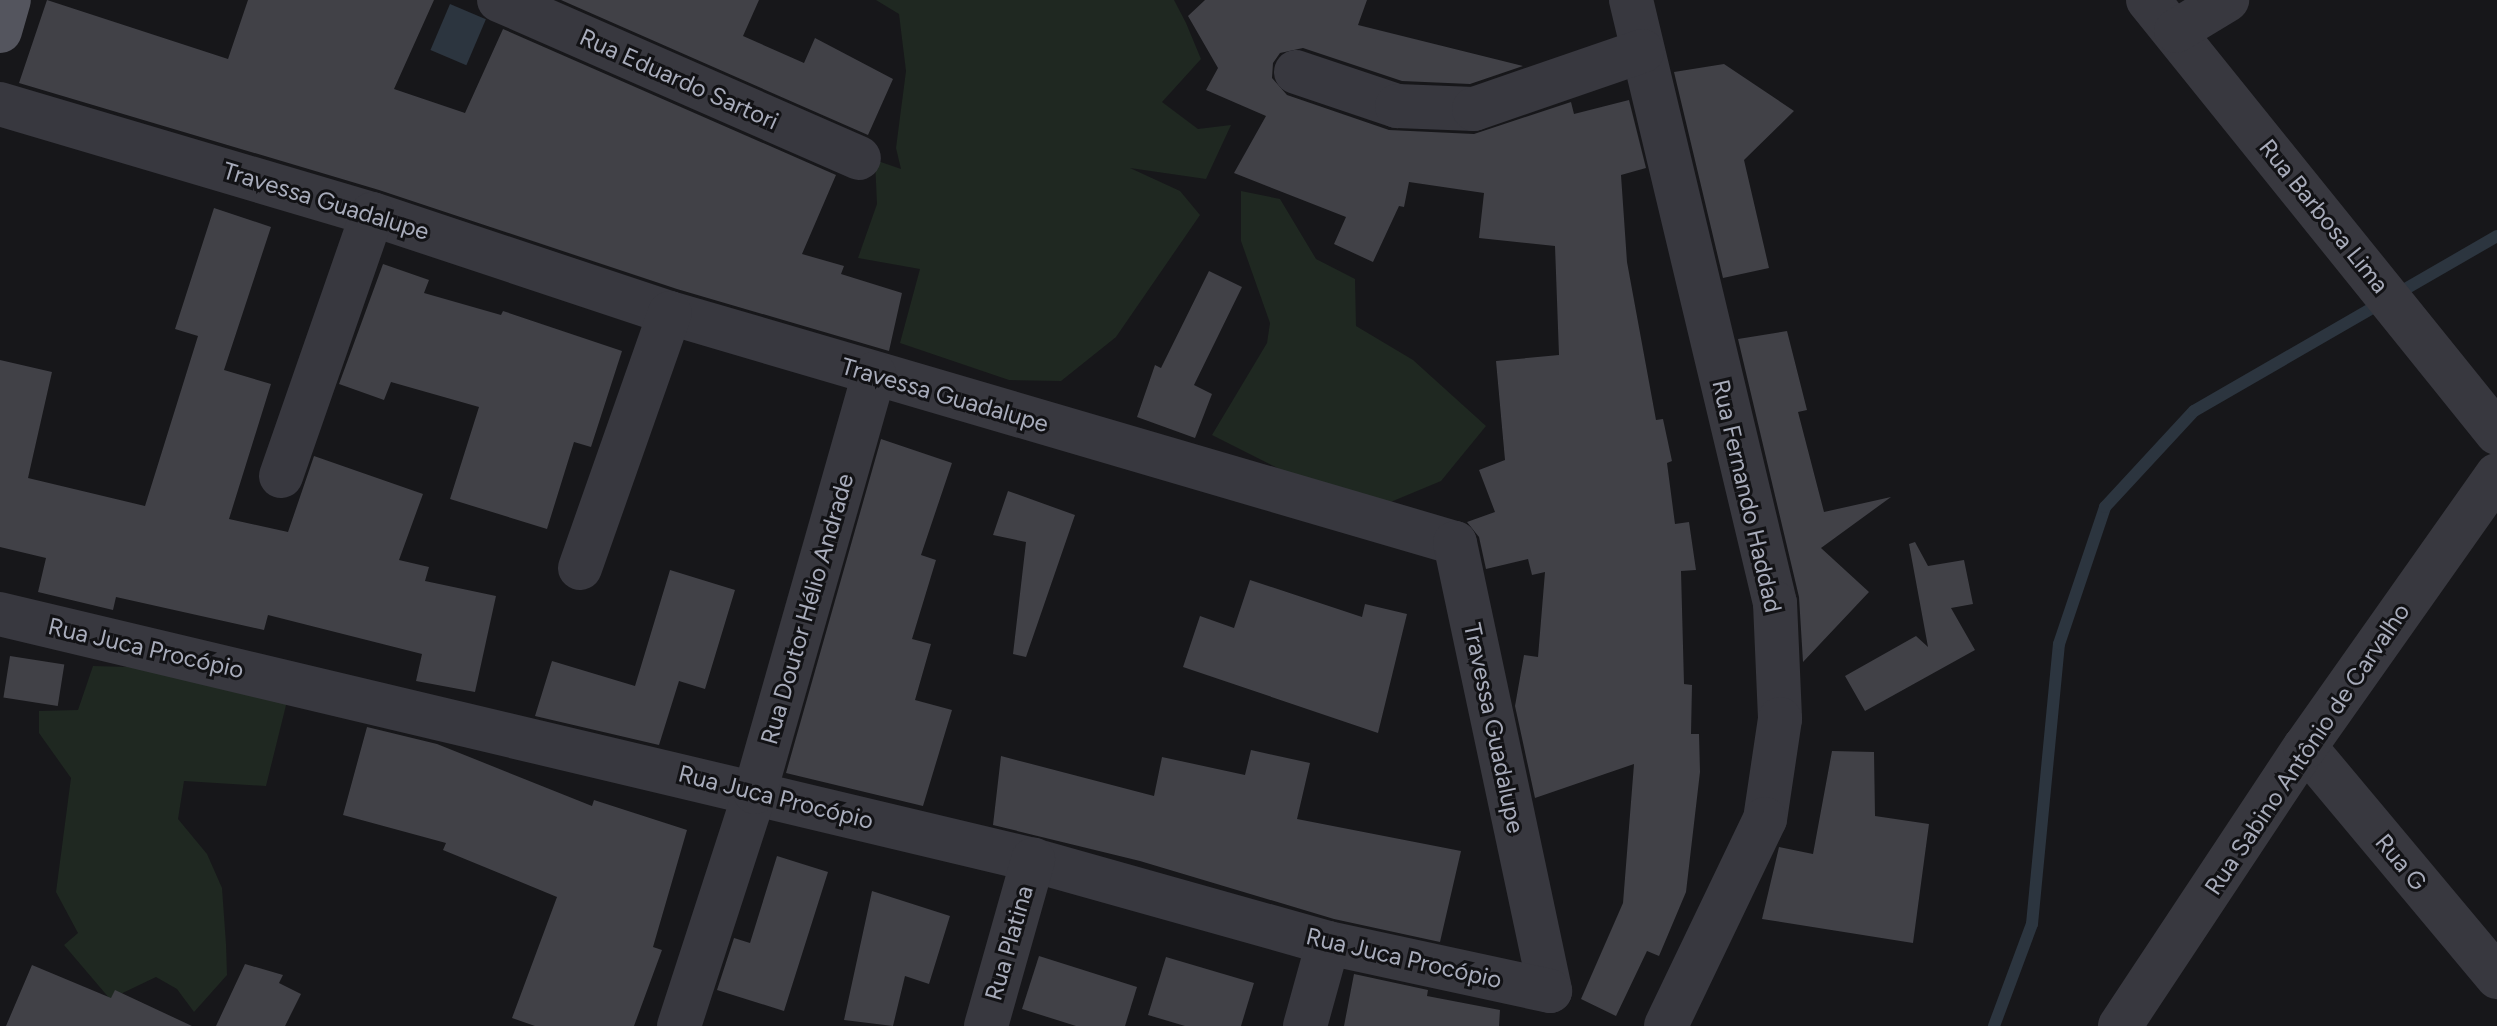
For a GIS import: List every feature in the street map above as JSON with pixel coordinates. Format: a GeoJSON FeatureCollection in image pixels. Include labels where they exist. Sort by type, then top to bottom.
{"type":"FeatureCollection","features":[{"type":"Feature","properties":{"kind":"main road"},"geometry":{"type":"LineString","coordinates":[[0,31],[9,0]]}},
{"type":"Feature","properties":{"kind":"street","name":"Rua Eduardo Sartori"},"geometry":{"type":"LineString","coordinates":[[499,0],[859,158]]}},
{"type":"Feature","properties":{"kind":"street","name":"Rua Fernando Haddad"},"geometry":{"type":"LineString","coordinates":[[1631,0],[1775,603],[1780,719],[1765,819],[1666,1026]]}},
{"type":"Feature","properties":{"kind":"street"},"geometry":{"type":"LineString","coordinates":[[2162,15],[2227,0]]}},
{"type":"Feature","properties":{"kind":"street","name":"Rua Barbosa Lima"},"geometry":{"type":"LineString","coordinates":[[2162,15],[2497,433]]}},
{"type":"Feature","properties":{"kind":"street"},"geometry":{"type":"LineString","coordinates":[[1296,72],[1397,106],[1474,109],[1642,51]]}},
{"type":"Feature","properties":{"kind":"street","name":"Travessa Guadalupe"},"geometry":{"type":"LineString","coordinates":[[0,104],[372,214],[670,313],[1455,543],[1550,991]]}},
{"type":"Feature","properties":{"kind":"street"},"geometry":{"type":"LineString","coordinates":[[281,476],[372,214]]}},
{"type":"Feature","properties":{"kind":"street"},"geometry":{"type":"LineString","coordinates":[[580,568],[670,313]]}},
{"type":"Feature","properties":{"kind":"street","name":"Rua Doutor Hélio Andrade"},"geometry":{"type":"LineString","coordinates":[[679,1026],[755,792],[874,374]]}},
{"type":"Feature","properties":{"kind":"street","name":"Rua Sabino Antônio de Carvalho"},"geometry":{"type":"LineString","coordinates":[[2120,1026],[2305,747],[2497,475]]}},
{"type":"Feature","properties":{"kind":"street","name":"Rua Juca Procópio"},"geometry":{"type":"LineString","coordinates":[[0,614],[1033,860],[1328,943],[1550,991]]}},
{"type":"Feature","properties":{"kind":"street","name":"Rua G"},"geometry":{"type":"LineString","coordinates":[[2305,747],[2497,977]]}},
{"type":"Feature","properties":{"kind":"street","name":"Rua Platina"},"geometry":{"type":"LineString","coordinates":[[986,1026],[1033,860]]}},
{"type":"Feature","properties":{"kind":"street"},"geometry":{"type":"LineString","coordinates":[[1305,1026],[1328,943]]}},
{"type":"Feature","properties":{"kind":"shaded area"},"geometry":{"type":"Polygon","coordinates":[[[876,0],[1174,0],[1186,23],[1201,59],[1162,102],[1198,129],[1231,125],[1206,179],[1130,168],[1180,191],[1200,215],[1116,337],[1061,381],[1009,380],[900,343],[920,269],[858,258],[877,204],[875,160],[901,169],[896,148],[906,71],[899,14],[876,0]]]}},
{"type":"Feature","properties":{"kind":"shaded area"},"geometry":{"type":"Polygon","coordinates":[[[450,4],[486,19],[466,65],[430,50],[450,4]]]}},
{"type":"Feature","properties":{"kind":"shaded area"},"geometry":{"type":"Polygon","coordinates":[[[1241,191],[1280,199],[1316,259],[1355,279],[1356,326],[1413,360],[1486,426],[1441,481],[1381,506],[1325,492],[1212,435],[1267,343],[1270,323],[1241,241],[1241,191]]]}},
{"type":"Feature","properties":{"kind":"shaded area"},"geometry":{"type":"Polygon","coordinates":[[[93,666],[196,669],[289,693],[266,786],[184,781],[178,819],[207,854],[222,888],[226,944],[227,975],[194,1012],[177,989],[156,977],[110,999],[64,945],[78,933],[56,892],[71,778],[39,733],[39,711],[78,710],[93,666]]]}},
{"type":"Feature","properties":{"kind":"building"},"geometry":{"type":"Polygon","coordinates":[[[47,0],[228,59],[248,0],[434,0],[394,89],[465,113],[503,29],[836,175],[802,254],[844,266],[841,274],[902,293],[889,351],[677,289],[379,190],[19,83],[47,0]]]}},
{"type":"Feature","properties":{"kind":"building"},"geometry":{"type":"Polygon","coordinates":[[[561,0],[759,0],[743,36],[804,63],[815,38],[893,79],[868,135],[561,0]]]}},
{"type":"Feature","properties":{"kind":"building"},"geometry":{"type":"Polygon","coordinates":[[[1205,0],[1367,0],[1358,25],[1523,66],[1470,84],[1402,81],[1303,48],[1280,53],[1273,63],[1272,78],[1287,95],[1389,130],[1474,134],[1571,102],[1574,114],[1629,100],[1646,168],[1621,175],[1627,262],[1656,420],[1663,419],[1672,461],[1667,463],[1675,524],[1689,522],[1696,570],[1681,571],[1684,684],[1692,685],[1691,734],[1699,734],[1700,772],[1686,892],[1659,956],[1647,951],[1616,1016],[1581,999],[1623,903],[1634,764],[1535,798],[1515,706],[1524,655],[1538,657],[1545,572],[1532,575],[1528,559],[1486,569],[1479,537],[1467,522],[1495,512],[1479,470],[1505,460],[1496,361],[1559,355],[1555,246],[1479,238],[1484,193],[1409,182],[1404,207],[1399,206],[1373,262],[1334,244],[1346,217],[1234,173],[1266,116],[1206,90],[1218,68],[1188,16],[1205,0]]]}},
{"type":"Feature","properties":{"kind":"building"},"geometry":{"type":"Polygon","coordinates":[[[1724,64],[1794,111],[1744,160],[1769,268],[1723,278],[1674,72],[1724,64]]]}},
{"type":"Feature","properties":{"kind":"building"},"geometry":{"type":"Polygon","coordinates":[[[214,208],[271,227],[224,370],[271,384],[229,519],[288,532],[314,456],[423,494],[399,560],[429,567],[425,581],[496,596],[475,692],[416,681],[422,654],[268,615],[264,630],[116,597],[113,610],[38,592],[46,558],[0,547],[0,360],[52,372],[28,478],[145,506],[198,336],[175,329],[214,208]]]}},
{"type":"Feature","properties":{"kind":"building"},"geometry":{"type":"Polygon","coordinates":[[[383,264],[429,280],[424,293],[501,315],[503,311],[622,351],[591,447],[574,442],[547,529],[450,499],[479,407],[391,382],[384,400],[339,384],[383,264]]]}},
{"type":"Feature","properties":{"kind":"building"},"geometry":{"type":"Polygon","coordinates":[[[1209,271],[1242,287],[1194,385],[1212,394],[1195,438],[1137,417],[1155,365],[1161,368],[1209,271]]]}},
{"type":"Feature","properties":{"kind":"building"},"geometry":{"type":"Polygon","coordinates":[[[1787,331],[1807,410],[1798,412],[1824,512],[1891,497],[1821,548],[1869,592],[1803,662],[1799,597],[1738,339],[1787,331]]]}},
{"type":"Feature","properties":{"kind":"building"},"geometry":{"type":"Polygon","coordinates":[[[881,439],[952,463],[921,555],[936,560],[912,639],[931,644],[915,700],[952,710],[923,806],[786,773],[881,439]]]}},
{"type":"Feature","properties":{"kind":"building"},"geometry":{"type":"Polygon","coordinates":[[[1008,491],[1075,515],[1026,657],[1013,654],[1026,542],[993,535],[1008,491]]]}},
{"type":"Feature","properties":{"kind":"building"},"geometry":{"type":"Polygon","coordinates":[[[1915,542],[1928,566],[1964,560],[1973,604],[1951,608],[1975,650],[1865,711],[1845,676],[1916,636],[1928,647],[1909,544],[1915,542]]]}},
{"type":"Feature","properties":{"kind":"building"},"geometry":{"type":"Polygon","coordinates":[[[670,570],[735,590],[705,689],[679,681],[659,745],[535,716],[552,661],[635,686],[670,570]]]}},
{"type":"Feature","properties":{"kind":"building"},"geometry":{"type":"Polygon","coordinates":[[[1250,580],[1362,617],[1365,604],[1407,614],[1378,733],[1183,667],[1200,616],[1234,628],[1250,580]]]}},
{"type":"Feature","properties":{"kind":"building"},"geometry":{"type":"Polygon","coordinates":[[[10,656],[64,665],[58,706],[3,697],[10,656]]]}},
{"type":"Feature","properties":{"kind":"building"},"geometry":{"type":"Polygon","coordinates":[[[367,727],[437,744],[592,806],[594,800],[687,830],[653,947],[662,950],[634,1026],[535,1026],[512,1018],[557,897],[443,850],[446,843],[343,815],[367,727]]]}},
{"type":"Feature","properties":{"kind":"building"},"geometry":{"type":"Polygon","coordinates":[[[1251,750],[1310,763],[1297,819],[1461,851],[1440,942],[1334,919],[1140,861],[993,825],[1001,756],[1154,796],[1162,757],[1245,775],[1251,750]]]}},
{"type":"Feature","properties":{"kind":"building"},"geometry":{"type":"Polygon","coordinates":[[[1832,751],[1874,752],[1875,816],[1929,824],[1913,943],[1762,919],[1779,847],[1813,854],[1832,751]]]}},
{"type":"Feature","properties":{"kind":"building"},"geometry":{"type":"Polygon","coordinates":[[[777,856],[828,872],[784,1011],[717,990],[734,938],[750,943],[777,856]]]}},
{"type":"Feature","properties":{"kind":"building"},"geometry":{"type":"Polygon","coordinates":[[[872,891],[950,916],[929,984],[905,976],[893,1026],[844,1020],[872,891]]]}},
{"type":"Feature","properties":{"kind":"building"},"geometry":{"type":"Polygon","coordinates":[[[1039,956],[1137,987],[1125,1026],[1076,1026],[1022,1009],[1039,956]]]}},
{"type":"Feature","properties":{"kind":"building"},"geometry":{"type":"Polygon","coordinates":[[[1166,957],[1254,983],[1241,1026],[1185,1026],[1148,1015],[1166,957]]]}},
{"type":"Feature","properties":{"kind":"building"},"geometry":{"type":"Polygon","coordinates":[[[245,964],[283,975],[279,983],[301,994],[285,1026],[216,1026],[245,964]]]}},
{"type":"Feature","properties":{"kind":"building"},"geometry":{"type":"Polygon","coordinates":[[[32,965],[111,998],[115,990],[192,1026],[6,1026],[32,965]]]}},
{"type":"Feature","properties":{"kind":"building"},"geometry":{"type":"Polygon","coordinates":[[[1354,974],[1428,990],[1427,996],[1500,1010],[1499,1026],[1344,1026],[1354,974]]]}},
{"type":"Feature","properties":{"kind":"waterway"},"geometry":{"type":"LineString","coordinates":[[1994,1026],[2032,924],[2059,644],[2105,507],[2194,411],[2497,236]]}}]}
